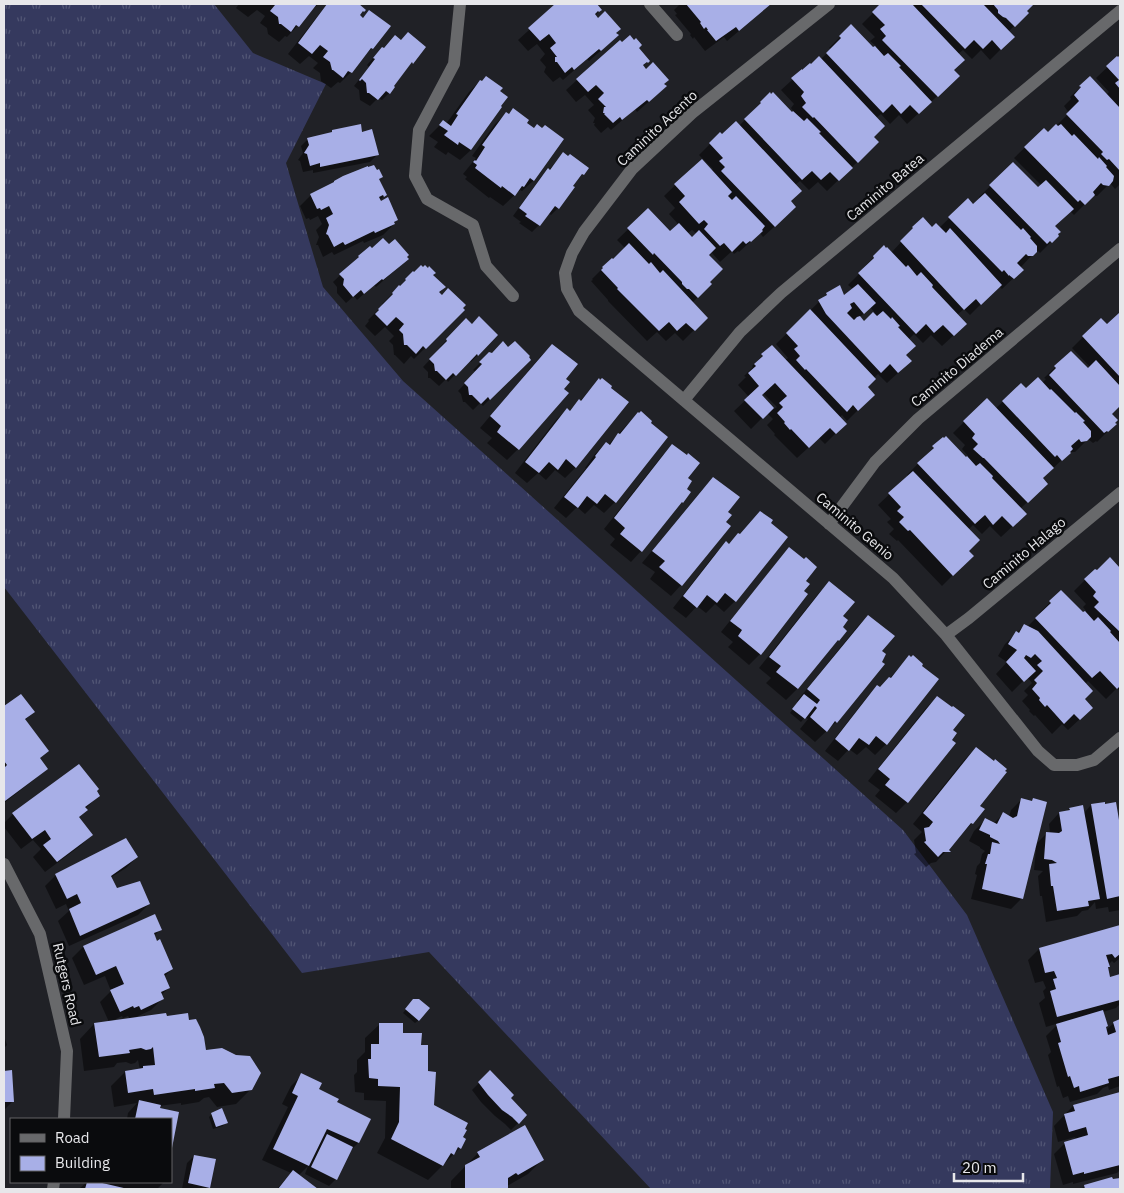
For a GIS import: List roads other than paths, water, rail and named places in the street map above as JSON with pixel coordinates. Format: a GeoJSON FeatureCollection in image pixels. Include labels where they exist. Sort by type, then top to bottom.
{"type":"FeatureCollection","features":[{"type":"Feature","properties":{"kind":"street"},"geometry":{"type":"LineString","coordinates":[[460,4],[454,64],[419,130],[415,176],[427,199],[474,226],[486,266],[513,296]]}},
{"type":"Feature","properties":{"kind":"street"},"geometry":{"type":"LineString","coordinates":[[650,4],[677,35]]}},
{"type":"Feature","properties":{"kind":"street","name":"Caminito Acento"},"geometry":{"type":"LineString","coordinates":[[579,311],[567,289],[565,272],[572,252],[584,232],[632,169],[692,113],[829,4]]}},
{"type":"Feature","properties":{"kind":"street","name":"Caminito Batea"},"geometry":{"type":"LineString","coordinates":[[684,400],[740,332],[781,293],[1120,11]]}},
{"type":"Feature","properties":{"kind":"street","name":"Caminito Diadema"},"geometry":{"type":"LineString","coordinates":[[829,524],[875,462],[918,419],[1120,249]]}},
{"type":"Feature","properties":{"kind":"street","name":"Caminito Genio"},"geometry":{"type":"LineString","coordinates":[[579,311],[893,578],[946,635],[1038,751],[1054,764],[1077,765],[1094,760],[1120,738]]}},
{"type":"Feature","properties":{"kind":"street","name":"Caminito Halago"},"geometry":{"type":"LineString","coordinates":[[946,635],[1120,493]]}},
{"type":"Feature","properties":{"kind":"street","name":"Rutgers Road"},"geometry":{"type":"LineString","coordinates":[[4,864],[40,934],[67,1051],[64,1118]]}}]}
